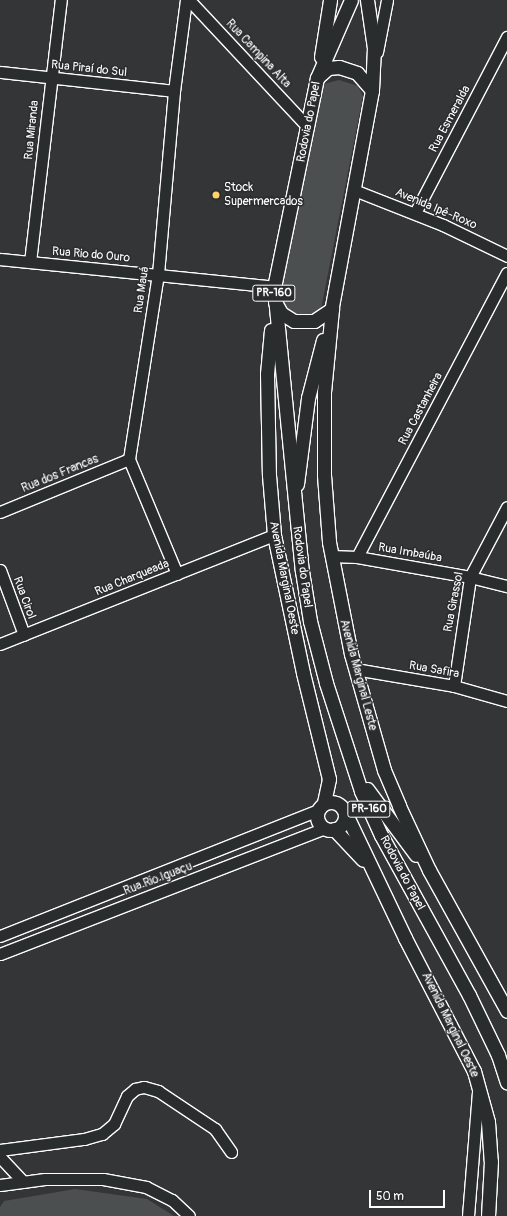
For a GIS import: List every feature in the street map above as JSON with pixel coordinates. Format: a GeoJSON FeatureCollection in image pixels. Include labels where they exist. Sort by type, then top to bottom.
{"type":"FeatureCollection","features":[{"type":"Feature","properties":{"kind":"main road"},"geometry":{"type":"LineString","coordinates":[[317,78],[330,0]]}},
{"type":"Feature","properties":{"kind":"main road","name":"Rodovia do Papel"},"geometry":{"type":"LineString","coordinates":[[351,0],[317,78],[274,287],[274,301],[294,511],[310,621],[326,682],[354,769],[381,835],[469,995],[498,1055],[507,1084]]}},
{"type":"Feature","properties":{"kind":"main road","name":"Rodovia do Papel"},"geometry":{"type":"LineString","coordinates":[[294,511],[308,398],[332,309],[372,90],[374,48],[367,0]]}},
{"type":"Feature","properties":{"kind":"main road"},"geometry":{"type":"LineString","coordinates":[[317,78],[328,68],[339,67],[356,73],[372,90]]}},
{"type":"Feature","properties":{"kind":"main road"},"geometry":{"type":"LineString","coordinates":[[274,301],[281,313],[294,321],[314,320],[332,309]]}},
{"type":"Feature","properties":{"kind":"main road","name":"Avenida Marginal Oeste"},"geometry":{"type":"LineString","coordinates":[[274,301],[267,374],[269,475],[274,534],[302,673],[329,779],[317,818],[372,868]]}},
{"type":"Feature","properties":{"kind":"main road","name":"Avenida Marginal Leste"},"geometry":{"type":"LineString","coordinates":[[332,309],[324,407],[324,475],[331,556],[355,669],[384,770],[429,870],[507,1011]]}},
{"type":"Feature","properties":{"kind":"main road"},"geometry":{"type":"LineString","coordinates":[[354,769],[397,832],[429,870]]}},
{"type":"Feature","properties":{"kind":"main road"},"geometry":{"type":"LineString","coordinates":[[321,806],[337,802],[345,812],[341,825],[329,829]]}},
{"type":"Feature","properties":{"kind":"main road","name":"Avenida Marginal Oeste"},"geometry":{"type":"LineString","coordinates":[[345,812],[455,1031],[479,1086],[486,1108],[490,1145],[488,1216]]}},
{"type":"Feature","properties":{"kind":"street","name":"Rua Miranda"},"geometry":{"type":"LineString","coordinates":[[30,262],[61,0]]}},
{"type":"Feature","properties":{"kind":"street","name":"Rua Mauá"},"geometry":{"type":"LineString","coordinates":[[129,459],[158,274],[174,91],[186,0]]}},
{"type":"Feature","properties":{"kind":"street","name":"Rua Campina Alta"},"geometry":{"type":"LineString","coordinates":[[189,0],[308,127]]}},
{"type":"Feature","properties":{"kind":"street"},"geometry":{"type":"LineString","coordinates":[[372,90],[387,0]]}},
{"type":"Feature","properties":{"kind":"street","name":"Rua Esmeralda"},"geometry":{"type":"LineString","coordinates":[[415,213],[507,37]]}},
{"type":"Feature","properties":{"kind":"street","name":"Rua Piraí do Sul"},"geometry":{"type":"LineString","coordinates":[[0,72],[174,91]]}},
{"type":"Feature","properties":{"kind":"street","name":"Avenida Ipê-Roxo"},"geometry":{"type":"LineString","coordinates":[[354,190],[415,213],[507,256]]}},
{"type":"Feature","properties":{"kind":"street","name":"Rua Rio do Ouro"},"geometry":{"type":"LineString","coordinates":[[0,259],[274,287]]}},
{"type":"Feature","properties":{"kind":"street","name":"Rua Castanheira"},"geometry":{"type":"LineString","coordinates":[[357,557],[507,273]]}},
{"type":"Feature","properties":{"kind":"street"},"geometry":{"type":"LineString","coordinates":[[129,459],[177,574]]}},
{"type":"Feature","properties":{"kind":"street","name":"Rua dos Francas"},"geometry":{"type":"LineString","coordinates":[[0,512],[129,459]]}},
{"type":"Feature","properties":{"kind":"street","name":"Rua Girassol"},"geometry":{"type":"LineString","coordinates":[[454,686],[470,577],[507,507]]}},
{"type":"Feature","properties":{"kind":"street","name":"Rua Charqueada"},"geometry":{"type":"LineString","coordinates":[[0,644],[274,534]]}},
{"type":"Feature","properties":{"kind":"street","name":"Rua Imbaúba"},"geometry":{"type":"LineString","coordinates":[[331,556],[357,557],[470,577],[507,586]]}},
{"type":"Feature","properties":{"kind":"street","name":"Rua Cirol"},"geometry":{"type":"LineString","coordinates":[[0,570],[24,635]]}},
{"type":"Feature","properties":{"kind":"street","name":"Rua Safira"},"geometry":{"type":"LineString","coordinates":[[355,669],[454,686],[507,701]]}},
{"type":"Feature","properties":{"kind":"street","name":"Rua Rio Iguaçu"},"geometry":{"type":"LineString","coordinates":[[0,936],[321,806]]}},
{"type":"Feature","properties":{"kind":"street","name":"Rua Rio Iguaçu"},"geometry":{"type":"LineString","coordinates":[[0,954],[329,829]]}},
{"type":"Feature","properties":{"kind":"street"},"geometry":{"type":"LineString","coordinates":[[468,1216],[479,1086]]}},
{"type":"Feature","properties":{"kind":"street"},"geometry":{"type":"LineString","coordinates":[[0,1150],[84,1139],[102,1134],[114,1124],[128,1096],[135,1089],[144,1087],[158,1091],[215,1129],[231,1152]]}},
{"type":"Feature","properties":{"kind":"street"},"geometry":{"type":"LineString","coordinates":[[0,1157],[23,1182]]}},
{"type":"Feature","properties":{"kind":"street"},"geometry":{"type":"LineString","coordinates":[[0,1185],[45,1179],[103,1179],[146,1187],[172,1200],[189,1216]]}},
{"type":"Feature","properties":{"kind":"shaded area"},"geometry":{"type":"Polygon","coordinates":[[[339,80],[358,86],[363,96],[321,309],[311,315],[298,318],[276,305],[320,85],[339,80]]]}},
{"type":"Feature","properties":{"kind":"shaded area"},"geometry":{"type":"Polygon","coordinates":[[[75,1189],[147,1199],[174,1216],[0,1216],[0,1207],[4,1201],[75,1189]]]}},
{"type":"Feature","properties":{"kind":"place","name":"Stock Supermercados"},"geometry":{"type":"Point","coordinates":[216,195]}}]}
